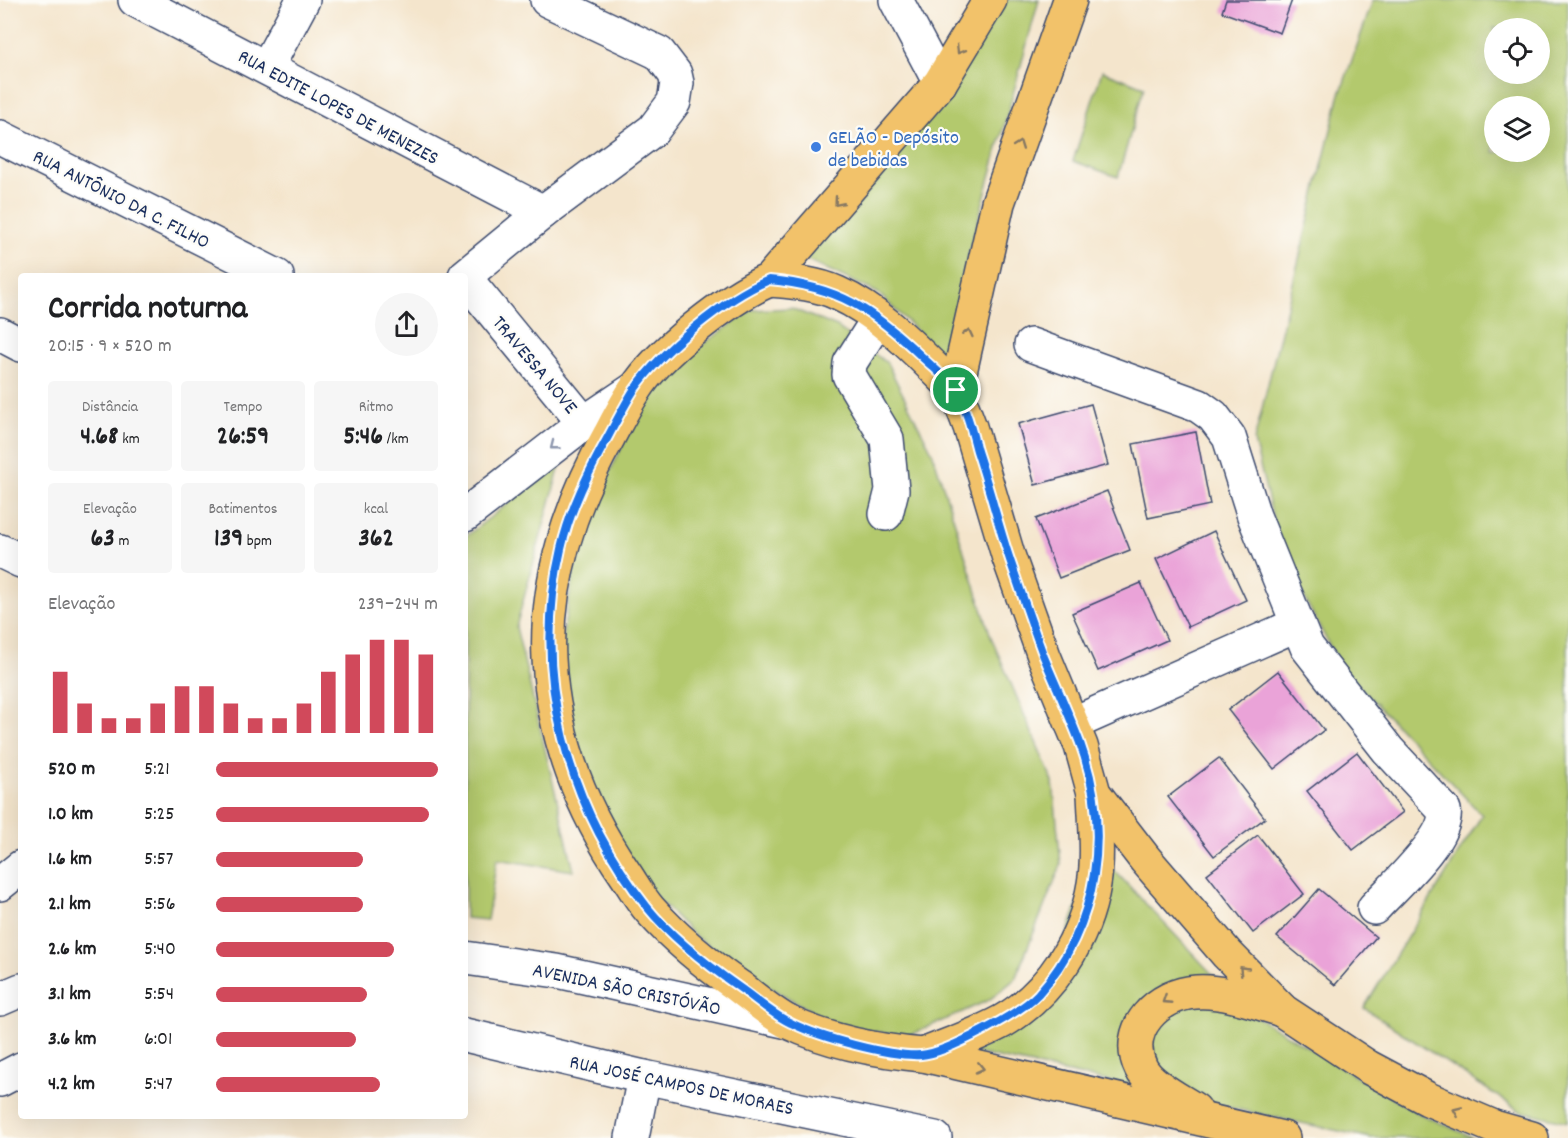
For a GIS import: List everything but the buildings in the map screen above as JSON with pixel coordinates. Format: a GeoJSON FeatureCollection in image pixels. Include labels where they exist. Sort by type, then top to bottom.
{"type":"FeatureCollection","features":[{"type":"Feature","properties":{"kind":"main road"},"geometry":{"type":"LineString","coordinates":[[990,0],[940,83],[769,280],[732,298],[668,354],[636,388],[580,493],[561,548],[550,622],[549,656],[553,700],[562,743],[577,784],[606,846],[648,908],[714,969],[788,1022],[865,1046],[924,1055],[1283,1138]]}},
{"type":"Feature","properties":{"kind":"main road"},"geometry":{"type":"LineString","coordinates":[[956,390],[998,203],[1070,0]]}},
{"type":"Feature","properties":{"kind":"main road"},"geometry":{"type":"LineString","coordinates":[[769,280],[804,283],[837,293],[878,319],[902,338],[956,390],[970,427],[1008,555],[1044,656],[1072,724],[1094,793],[1096,845],[1094,883],[1089,908],[1066,957],[1030,1003],[1004,1020],[924,1055]]}},
{"type":"Feature","properties":{"kind":"main road"},"geometry":{"type":"LineString","coordinates":[[1094,793],[1145,859],[1220,945],[1283,1011],[1368,1067],[1428,1099],[1494,1127],[1532,1138]]}},
{"type":"Feature","properties":{"kind":"main road"},"geometry":{"type":"LineString","coordinates":[[1211,1122],[1162,1089],[1141,1069],[1136,1048],[1139,1029],[1153,1009],[1175,995],[1198,992],[1218,994],[1283,1011]]}},
{"type":"Feature","properties":{"kind":"street","name":"RUA EDITE LOPES DE MENEZES"},"geometry":{"type":"LineString","coordinates":[[135,0],[543,212]]}},
{"type":"Feature","properties":{"kind":"street"},"geometry":{"type":"LineString","coordinates":[[267,67],[303,0]]}},
{"type":"Feature","properties":{"kind":"street"},"geometry":{"type":"LineString","coordinates":[[468,274],[543,212],[653,130],[674,102],[677,83],[667,61],[658,53],[547,0]]}},
{"type":"Feature","properties":{"kind":"street"},"geometry":{"type":"LineString","coordinates":[[896,0],[940,83]]}},
{"type":"Feature","properties":{"kind":"street","name":"RUA ANTÔNIO DA C. FILHO"},"geometry":{"type":"LineString","coordinates":[[0,136],[271,273]]}},
{"type":"Feature","properties":{"kind":"street","name":"TRAVESSA NOVE"},"geometry":{"type":"LineString","coordinates":[[468,281],[585,423]]}},
{"type":"Feature","properties":{"kind":"street"},"geometry":{"type":"LineString","coordinates":[[878,319],[850,363],[849,375],[887,439],[892,490],[886,514]]}},
{"type":"Feature","properties":{"kind":"street"},"geometry":{"type":"LineString","coordinates":[[0,334],[18,343]]}},
{"type":"Feature","properties":{"kind":"street"},"geometry":{"type":"LineString","coordinates":[[1031,345],[1199,406],[1219,423],[1229,437],[1254,516],[1307,647],[1388,750],[1443,810],[1444,822],[1433,841],[1374,908]]}},
{"type":"Feature","properties":{"kind":"street"},"geometry":{"type":"LineString","coordinates":[[468,513],[585,423],[636,388]]}},
{"type":"Feature","properties":{"kind":"street"},"geometry":{"type":"LineString","coordinates":[[0,551],[18,560]]}},
{"type":"Feature","properties":{"kind":"street"},"geometry":{"type":"LineString","coordinates":[[1072,724],[1298,624]]}},
{"type":"Feature","properties":{"kind":"street"},"geometry":{"type":"LineString","coordinates":[[0,884],[18,869]]}},
{"type":"Feature","properties":{"kind":"street","name":"AVENIDA SÃO CRISTÓVÃO"},"geometry":{"type":"LineString","coordinates":[[468,958],[557,971],[788,1022]]}},
{"type":"Feature","properties":{"kind":"street"},"geometry":{"type":"LineString","coordinates":[[0,999],[18,991]]}},
{"type":"Feature","properties":{"kind":"street","name":"RUA JOSÉ CAMPOS DE MORAES"},"geometry":{"type":"LineString","coordinates":[[468,1036],[644,1077],[935,1138]]}},
{"type":"Feature","properties":{"kind":"street"},"geometry":{"type":"LineString","coordinates":[[0,1080],[18,1071]]}},
{"type":"Feature","properties":{"kind":"street"},"geometry":{"type":"LineString","coordinates":[[632,1138],[644,1077]]}},
{"type":"Feature","properties":{"kind":"green space"},"geometry":{"type":"Polygon","coordinates":[[[1000,0],[1039,0],[961,282],[946,359],[878,293],[805,259],[1000,0]]]}},
{"type":"Feature","properties":{"kind":"green space"},"geometry":{"type":"Polygon","coordinates":[[[1373,0],[1568,0],[1568,1122],[1520,1111],[1364,1008],[1482,815],[1341,667],[1282,556],[1254,441],[1339,97],[1373,0]]]}},
{"type":"Feature","properties":{"kind":"green space"},"geometry":{"type":"Polygon","coordinates":[[[1102,71],[1144,87],[1118,177],[1073,161],[1102,71]]]}},
{"type":"Feature","properties":{"kind":"green space"},"geometry":{"type":"Polygon","coordinates":[[[791,308],[837,327],[887,363],[933,454],[991,637],[1053,782],[1061,865],[1015,979],[989,1000],[908,1036],[839,1027],[758,980],[696,937],[645,886],[590,799],[564,708],[563,632],[578,548],[605,482],[643,403],[699,347],[752,310],[791,308]]]}},
{"type":"Feature","properties":{"kind":"green space"},"geometry":{"type":"Polygon","coordinates":[[[561,462],[516,627],[574,871],[497,859],[487,920],[468,918],[468,535],[561,462]]]}},
{"type":"Feature","properties":{"kind":"green space"},"geometry":{"type":"Polygon","coordinates":[[[1096,851],[1247,1011],[1418,1113],[1474,1138],[1371,1138],[967,1051],[1047,992],[1096,851]]]}},
{"type":"Feature","properties":{"kind":"place","name":"GELÃO - Depósito de bebidas"},"geometry":{"type":"Point","coordinates":[816,147]}},
{"type":"Feature","properties":{"kind":"route"},"geometry":{"type":"LineString","coordinates":[[769,280],[804,283],[837,293],[869,312],[902,338],[956,390],[970,427],[1008,555],[1044,656],[1081,746],[1094,793],[1096,845],[1094,883],[1089,908],[1077,937],[1052,978],[1030,1003],[1004,1020],[924,1055],[865,1046],[788,1022],[714,969],[681,941],[648,908],[606,846],[577,784],[562,743],[553,700],[549,656],[550,622],[561,548],[580,493],[598,455],[636,388],[668,354],[732,298],[769,280]]}}]}
